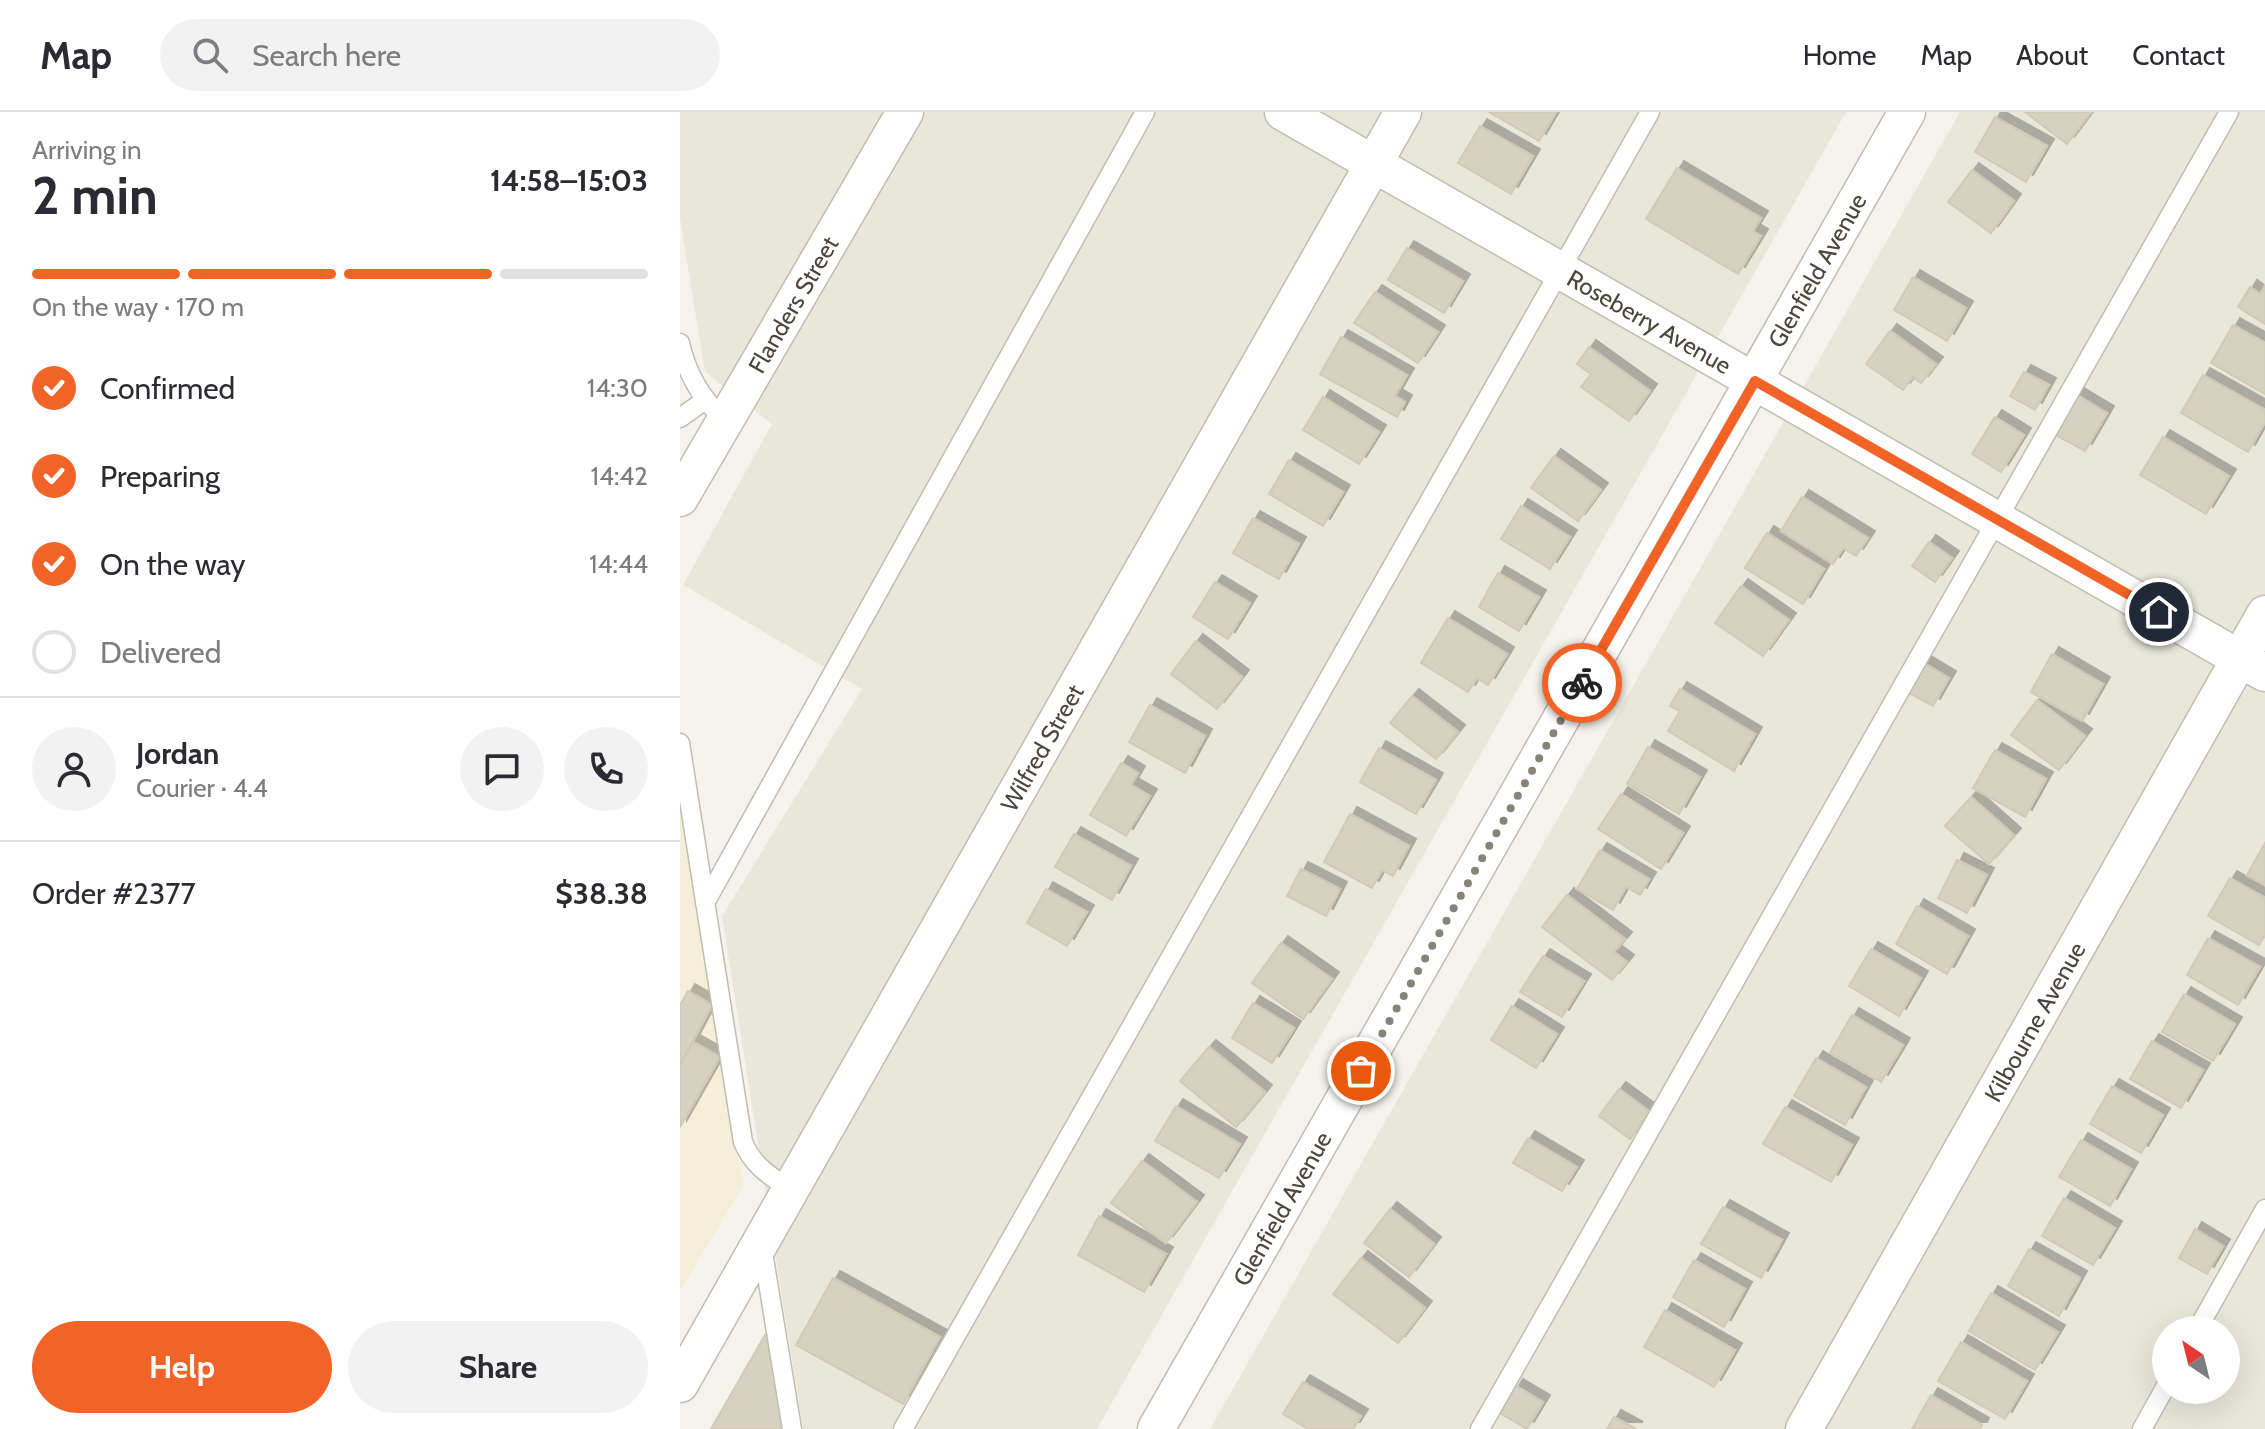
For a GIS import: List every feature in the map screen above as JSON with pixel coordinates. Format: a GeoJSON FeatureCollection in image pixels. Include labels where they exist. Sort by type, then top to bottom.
{"type":"FeatureCollection","features":[{"type":"Feature","properties":{"kind":"street","name":"Flanders Street"},"geometry":{"type":"LineString","coordinates":[[680,498],[715,410],[905,112]]}},
{"type":"Feature","properties":{"kind":"street","name":"Roseberry Avenue"},"geometry":{"type":"LineString","coordinates":[[1283,112],[2252,665]]}},
{"type":"Feature","properties":{"kind":"street","name":"Wilfred Street"},"geometry":{"type":"LineString","coordinates":[[680,1384],[1403,112]]}},
{"type":"Feature","properties":{"kind":"street","name":"Glenfield Avenue"},"geometry":{"type":"LineString","coordinates":[[1156,1429],[1907,112]]}},
{"type":"Feature","properties":{"kind":"street","name":"Kilbourne Avenue"},"geometry":{"type":"LineString","coordinates":[[1804,1429],[2252,665],[2265,614]]}},
{"type":"Feature","properties":{"kind":"lane"},"geometry":{"type":"LineString","coordinates":[[705,903],[1145,112]]}},
{"type":"Feature","properties":{"kind":"lane"},"geometry":{"type":"LineString","coordinates":[[903,1429],[1650,112]]}},
{"type":"Feature","properties":{"kind":"lane"},"geometry":{"type":"LineString","coordinates":[[1480,1429],[2229,112]]}},
{"type":"Feature","properties":{"kind":"lane"},"geometry":{"type":"LineString","coordinates":[[680,343],[695,386],[715,410],[680,418]]}},
{"type":"Feature","properties":{"kind":"lane"},"geometry":{"type":"LineString","coordinates":[[680,743],[743,1142],[758,1168],[791,1190]]}},
{"type":"Feature","properties":{"kind":"lane"},"geometry":{"type":"LineString","coordinates":[[2205,1316],[2265,1209]]}},
{"type":"Feature","properties":{"kind":"lane"},"geometry":{"type":"LineString","coordinates":[[761,1242],[792,1429]]}},
{"type":"Feature","properties":{"kind":"lane"},"geometry":{"type":"LineString","coordinates":[[2142,1429],[2156,1404]]}},
{"type":"Feature","properties":{"kind":"shaded area"},"geometry":{"type":"Polygon","coordinates":[[[680,112],[1846,112],[1097,1429],[803,1429],[722,916],[862,689],[683,585],[772,424],[705,372],[680,219],[680,112]]]}},
{"type":"Feature","properties":{"kind":"shaded area"},"geometry":{"type":"Polygon","coordinates":[[[1960,112],[2265,112],[2265,1429],[1210,1429],[1960,112]]]}},
{"type":"Feature","properties":{"kind":"shaded area"},"geometry":{"type":"Polygon","coordinates":[[[680,799],[743,1186],[680,1291],[680,799]]]}},
{"type":"Feature","properties":{"kind":"building"},"geometry":{"type":"Polygon","coordinates":[[[1489,112],[1556,112],[1539,141],[1489,112]]]}},
{"type":"Feature","properties":{"kind":"building"},"geometry":{"type":"Polygon","coordinates":[[[2025,112],[2091,112],[2067,144],[2025,112]]]}},
{"type":"Feature","properties":{"kind":"building"},"geometry":{"type":"Polygon","coordinates":[[[1995,117],[2047,146],[2026,182],[1975,152],[1995,117]]]}},
{"type":"Feature","properties":{"kind":"building"},"geometry":{"type":"Polygon","coordinates":[[[1480,126],[1533,156],[1511,194],[1458,163],[1480,126]]]}},
{"type":"Feature","properties":{"kind":"building"},"geometry":{"type":"Polygon","coordinates":[[[1677,168],[1761,218],[1753,231],[1761,236],[1738,274],[1646,219],[1677,168]]]}},
{"type":"Feature","properties":{"kind":"building"},"geometry":{"type":"Polygon","coordinates":[[[1972,170],[2014,201],[1991,233],[1948,202],[1972,170]]]}},
{"type":"Feature","properties":{"kind":"building"},"geometry":{"type":"Polygon","coordinates":[[[1407,248],[1463,281],[1444,313],[1388,280],[1407,248]]]}},
{"type":"Feature","properties":{"kind":"building"},"geometry":{"type":"Polygon","coordinates":[[[1913,277],[1966,308],[1947,341],[1894,310],[1913,277]]]}},
{"type":"Feature","properties":{"kind":"building"},"geometry":{"type":"Polygon","coordinates":[[[2265,286],[2265,324],[2238,307],[2250,287],[2260,294],[2265,286]]]}},
{"type":"Feature","properties":{"kind":"building"},"geometry":{"type":"Polygon","coordinates":[[[1375,292],[1438,332],[1418,363],[1354,323],[1375,292]]]}},
{"type":"Feature","properties":{"kind":"building"},"geometry":{"type":"Polygon","coordinates":[[[2233,325],[2265,343],[2265,394],[2211,363],[2233,325]]]}},
{"type":"Feature","properties":{"kind":"building"},"geometry":{"type":"Polygon","coordinates":[[[1890,331],[1936,364],[1921,383],[1913,377],[1903,390],[1866,364],[1890,331]]]}},
{"type":"Feature","properties":{"kind":"building"},"geometry":{"type":"Polygon","coordinates":[[[1341,337],[1407,375],[1395,396],[1405,402],[1397,417],[1320,374],[1341,337]]]}},
{"type":"Feature","properties":{"kind":"building"},"geometry":{"type":"Polygon","coordinates":[[[1589,347],[1650,391],[1629,421],[1581,387],[1591,374],[1577,364],[1589,347]]]}},
{"type":"Feature","properties":{"kind":"building"},"geometry":{"type":"Polygon","coordinates":[[[2024,372],[2049,385],[2035,410],[2010,396],[2024,372]]]}},
{"type":"Feature","properties":{"kind":"building"},"geometry":{"type":"Polygon","coordinates":[[[2203,375],[2265,410],[2265,422],[2248,452],[2181,413],[2203,375]]]}},
{"type":"Feature","properties":{"kind":"building"},"geometry":{"type":"Polygon","coordinates":[[[2077,395],[2107,413],[2085,451],[2054,434],[2077,395]]]}},
{"type":"Feature","properties":{"kind":"building"},"geometry":{"type":"Polygon","coordinates":[[[1323,397],[1379,432],[1359,464],[1303,430],[1323,397]]]}},
{"type":"Feature","properties":{"kind":"building"},"geometry":{"type":"Polygon","coordinates":[[[1995,417],[2024,435],[2001,472],[1972,454],[1995,417]]]}},
{"type":"Feature","properties":{"kind":"building"},"geometry":{"type":"Polygon","coordinates":[[[2163,437],[2229,476],[2206,514],[2140,475],[2163,437]]]}},
{"type":"Feature","properties":{"kind":"building"},"geometry":{"type":"Polygon","coordinates":[[[1554,456],[1601,490],[1578,521],[1531,488],[1554,456]]]}},
{"type":"Feature","properties":{"kind":"building"},"geometry":{"type":"Polygon","coordinates":[[[1289,460],[1343,492],[1323,526],[1269,494],[1289,460]]]}},
{"type":"Feature","properties":{"kind":"building"},"geometry":{"type":"Polygon","coordinates":[[[1802,497],[1868,538],[1856,556],[1843,548],[1833,564],[1781,531],[1802,497]]]}},
{"type":"Feature","properties":{"kind":"building"},"geometry":{"type":"Polygon","coordinates":[[[1521,506],[1570,537],[1550,569],[1501,539],[1521,506]]]}},
{"type":"Feature","properties":{"kind":"building"},"geometry":{"type":"Polygon","coordinates":[[[1253,518],[1299,544],[1279,579],[1233,553],[1253,518]]]}},
{"type":"Feature","properties":{"kind":"building"},"geometry":{"type":"Polygon","coordinates":[[[1767,533],[1824,569],[1803,604],[1745,568],[1767,533]]]}},
{"type":"Feature","properties":{"kind":"building"},"geometry":{"type":"Polygon","coordinates":[[[1929,542],[1952,558],[1935,582],[1912,566],[1929,542]]]}},
{"type":"Feature","properties":{"kind":"building"},"geometry":{"type":"Polygon","coordinates":[[[1498,573],[1539,597],[1519,631],[1479,607],[1498,573]]]}},
{"type":"Feature","properties":{"kind":"building"},"geometry":{"type":"Polygon","coordinates":[[[1215,582],[1250,603],[1228,639],[1193,617],[1215,582]]]}},
{"type":"Feature","properties":{"kind":"building"},"geometry":{"type":"Polygon","coordinates":[[[1741,586],[1789,620],[1763,656],[1715,623],[1741,586]]]}},
{"type":"Feature","properties":{"kind":"building"},"geometry":{"type":"Polygon","coordinates":[[[1448,618],[1507,654],[1488,685],[1477,678],[1468,692],[1421,663],[1448,618]]]}},
{"type":"Feature","properties":{"kind":"building"},"geometry":{"type":"Polygon","coordinates":[[[1196,641],[1242,677],[1217,709],[1171,674],[1196,641]]]}},
{"type":"Feature","properties":{"kind":"building"},"geometry":{"type":"Polygon","coordinates":[[[2052,654],[2103,684],[2082,721],[2031,692],[2052,654]]]}},
{"type":"Feature","properties":{"kind":"building"},"geometry":{"type":"Polygon","coordinates":[[[1924,663],[1949,678],[1933,706],[1907,692],[1924,663]]]}},
{"type":"Feature","properties":{"kind":"building"},"geometry":{"type":"Polygon","coordinates":[[[1680,689],[1755,734],[1734,771],[1668,731],[1680,711],[1670,706],[1680,689]]]}},
{"type":"Feature","properties":{"kind":"building"},"geometry":{"type":"Polygon","coordinates":[[[1412,696],[1458,732],[1436,759],[1390,723],[1412,696]]]}},
{"type":"Feature","properties":{"kind":"building"},"geometry":{"type":"Polygon","coordinates":[[[2037,700],[2085,736],[2059,770],[2011,735],[2037,700]]]}},
{"type":"Feature","properties":{"kind":"building"},"geometry":{"type":"Polygon","coordinates":[[[1150,705],[1205,736],[1185,773],[1129,742],[1150,705]]]}},
{"type":"Feature","properties":{"kind":"building"},"geometry":{"type":"Polygon","coordinates":[[[1648,747],[1700,777],[1679,814],[1627,784],[1648,747]]]}},
{"type":"Feature","properties":{"kind":"building"},"geometry":{"type":"Polygon","coordinates":[[[1379,748],[1436,780],[1416,814],[1360,782],[1379,748]]]}},
{"type":"Feature","properties":{"kind":"building"},"geometry":{"type":"Polygon","coordinates":[[[1995,750],[2046,779],[2025,817],[1973,788],[1995,750]]]}},
{"type":"Feature","properties":{"kind":"building"},"geometry":{"type":"Polygon","coordinates":[[[1121,763],[1138,773],[1131,785],[1150,796],[1126,836],[1090,815],[1121,763]]]}},
{"type":"Feature","properties":{"kind":"building"},"geometry":{"type":"Polygon","coordinates":[[[1621,794],[1683,833],[1661,869],[1598,829],[1621,794]]]}},
{"type":"Feature","properties":{"kind":"building"},"geometry":{"type":"Polygon","coordinates":[[[1971,797],[2014,835],[1989,864],[1945,826],[1971,797]]]}},
{"type":"Feature","properties":{"kind":"building"},"geometry":{"type":"Polygon","coordinates":[[[1350,814],[1409,846],[1393,876],[1382,870],[1372,888],[1324,862],[1350,814]]]}},
{"type":"Feature","properties":{"kind":"building"},"geometry":{"type":"Polygon","coordinates":[[[1074,834],[1131,866],[1112,900],[1055,867],[1074,834]]]}},
{"type":"Feature","properties":{"kind":"building"},"geometry":{"type":"Polygon","coordinates":[[[2265,843],[2265,885],[2247,875],[2265,843]]]}},
{"type":"Feature","properties":{"kind":"building"},"geometry":{"type":"Polygon","coordinates":[[[1600,850],[1649,879],[1640,895],[1626,887],[1613,910],[1577,889],[1600,850]]]}},
{"type":"Feature","properties":{"kind":"building"},"geometry":{"type":"Polygon","coordinates":[[[1957,860],[1987,875],[1967,913],[1938,898],[1957,860]]]}},
{"type":"Feature","properties":{"kind":"building"},"geometry":{"type":"Polygon","coordinates":[[[1301,869],[1340,889],[1326,916],[1287,896],[1301,869]]]}},
{"type":"Feature","properties":{"kind":"building"},"geometry":{"type":"Polygon","coordinates":[[[2230,878],[2265,898],[2265,935],[2259,945],[2208,916],[2230,878]]]}},
{"type":"Feature","properties":{"kind":"building"},"geometry":{"type":"Polygon","coordinates":[[[1046,889],[1087,912],[1067,946],[1027,923],[1046,889]]]}},
{"type":"Feature","properties":{"kind":"building"},"geometry":{"type":"Polygon","coordinates":[[[1567,895],[1625,939],[1614,952],[1627,962],[1612,980],[1542,927],[1567,895]]]}},
{"type":"Feature","properties":{"kind":"building"},"geometry":{"type":"Polygon","coordinates":[[[1917,906],[1968,936],[1947,974],[1896,944],[1917,906]]]}},
{"type":"Feature","properties":{"kind":"building"},"geometry":{"type":"Polygon","coordinates":[[[2208,938],[2260,967],[2238,1005],[2187,975],[2208,938]]]}},
{"type":"Feature","properties":{"kind":"building"},"geometry":{"type":"Polygon","coordinates":[[[1281,943],[1332,979],[1303,1019],[1252,983],[1281,943]]]}},
{"type":"Feature","properties":{"kind":"building"},"geometry":{"type":"Polygon","coordinates":[[[1871,949],[1921,978],[1899,1016],[1849,986],[1871,949]]]}},
{"type":"Feature","properties":{"kind":"building"},"geometry":{"type":"Polygon","coordinates":[[[1543,956],[1584,981],[1562,1017],[1520,992],[1543,956]]]}},
{"type":"Feature","properties":{"kind":"building"},"geometry":{"type":"Polygon","coordinates":[[[688,991],[712,1005],[680,1065],[680,1005],[688,991]]]}},
{"type":"Feature","properties":{"kind":"building"},"geometry":{"type":"Polygon","coordinates":[[[2184,994],[2235,1024],[2213,1061],[2162,1032],[2184,994]]]}},
{"type":"Feature","properties":{"kind":"building"},"geometry":{"type":"Polygon","coordinates":[[[1253,1003],[1294,1028],[1272,1063],[1232,1038],[1253,1003]]]}},
{"type":"Feature","properties":{"kind":"building"},"geometry":{"type":"Polygon","coordinates":[[[1512,1006],[1557,1034],[1536,1068],[1491,1040],[1512,1006]]]}},
{"type":"Feature","properties":{"kind":"building"},"geometry":{"type":"Polygon","coordinates":[[[1852,1015],[1903,1045],[1881,1082],[1830,1053],[1852,1015]]]}},
{"type":"Feature","properties":{"kind":"building"},"geometry":{"type":"Polygon","coordinates":[[[2152,1041],[2203,1070],[2181,1108],[2130,1079],[2152,1041]]]}},
{"type":"Feature","properties":{"kind":"building"},"geometry":{"type":"Polygon","coordinates":[[[693,1042],[720,1057],[680,1127],[680,1065],[693,1042]]]}},
{"type":"Feature","properties":{"kind":"building"},"geometry":{"type":"Polygon","coordinates":[[[1209,1047],[1265,1092],[1236,1127],[1180,1081],[1209,1047]]]}},
{"type":"Feature","properties":{"kind":"building"},"geometry":{"type":"Polygon","coordinates":[[[1816,1058],[1866,1087],[1845,1125],[1794,1096],[1816,1058]]]}},
{"type":"Feature","properties":{"kind":"building"},"geometry":{"type":"Polygon","coordinates":[[[2112,1086],[2163,1115],[2141,1153],[2090,1124],[2112,1086]]]}},
{"type":"Feature","properties":{"kind":"building"},"geometry":{"type":"Polygon","coordinates":[[[1619,1089],[1650,1112],[1630,1139],[1599,1116],[1619,1089]]]}},
{"type":"Feature","properties":{"kind":"building"},"geometry":{"type":"Polygon","coordinates":[[[1176,1106],[1240,1144],[1219,1178],[1155,1141],[1176,1106]]]}},
{"type":"Feature","properties":{"kind":"building"},"geometry":{"type":"Polygon","coordinates":[[[1785,1107],[1852,1145],[1831,1182],[1763,1144],[1785,1107]]]}},
{"type":"Feature","properties":{"kind":"building"},"geometry":{"type":"Polygon","coordinates":[[[1528,1138],[1577,1167],[1562,1191],[1513,1163],[1528,1138]]]}},
{"type":"Feature","properties":{"kind":"building"},"geometry":{"type":"Polygon","coordinates":[[[2081,1140],[2131,1169],[2110,1206],[2059,1177],[2081,1140]]]}},
{"type":"Feature","properties":{"kind":"building"},"geometry":{"type":"Polygon","coordinates":[[[1142,1161],[1197,1202],[1166,1243],[1111,1203],[1142,1161]]]}},
{"type":"Feature","properties":{"kind":"building"},"geometry":{"type":"Polygon","coordinates":[[[2064,1198],[2115,1228],[2093,1265],[2042,1236],[2064,1198]]]}},
{"type":"Feature","properties":{"kind":"building"},"geometry":{"type":"Polygon","coordinates":[[[1723,1207],[1782,1240],[1761,1278],[1701,1244],[1723,1207]]]}},
{"type":"Feature","properties":{"kind":"building"},"geometry":{"type":"Polygon","coordinates":[[[1390,1209],[1434,1244],[1409,1277],[1364,1243],[1390,1209]]]}},
{"type":"Feature","properties":{"kind":"building"},"geometry":{"type":"Polygon","coordinates":[[[1099,1216],[1166,1254],[1144,1292],[1078,1255],[1099,1216]]]}},
{"type":"Feature","properties":{"kind":"building"},"geometry":{"type":"Polygon","coordinates":[[[2195,1229],[2223,1246],[2207,1274],[2179,1258],[2195,1229]]]}},
{"type":"Feature","properties":{"kind":"building"},"geometry":{"type":"Polygon","coordinates":[[[2029,1249],[2080,1278],[2059,1316],[2008,1286],[2029,1249]]]}},
{"type":"Feature","properties":{"kind":"building"},"geometry":{"type":"Polygon","coordinates":[[[1361,1258],[1425,1308],[1398,1343],[1333,1294],[1361,1258]]]}},
{"type":"Feature","properties":{"kind":"building"},"geometry":{"type":"Polygon","coordinates":[[[1694,1260],[1745,1289],[1724,1327],[1673,1297],[1694,1260]]]}},
{"type":"Feature","properties":{"kind":"building"},"geometry":{"type":"Polygon","coordinates":[[[833,1278],[940,1337],[903,1404],[796,1345],[833,1278]]]}},
{"type":"Feature","properties":{"kind":"building"},"geometry":{"type":"Polygon","coordinates":[[[1991,1293],[2058,1332],[2035,1370],[1969,1331],[1991,1293]]]}},
{"type":"Feature","properties":{"kind":"building"},"geometry":{"type":"Polygon","coordinates":[[[1665,1310],[1735,1350],[1714,1387],[1644,1347],[1665,1310]]]}},
{"type":"Feature","properties":{"kind":"building"},"geometry":{"type":"Polygon","coordinates":[[[765,1335],[770,1339],[784,1422],[781,1429],[711,1429],[765,1335]]]}},
{"type":"Feature","properties":{"kind":"building"},"geometry":{"type":"Polygon","coordinates":[[[1961,1342],[2027,1381],[2005,1419],[1938,1381],[1961,1342]]]}},
{"type":"Feature","properties":{"kind":"building"},"geometry":{"type":"Polygon","coordinates":[[[1303,1382],[1361,1416],[1353,1429],[1308,1429],[1283,1414],[1303,1382]]]}},
{"type":"Feature","properties":{"kind":"building"},"geometry":{"type":"Polygon","coordinates":[[[1516,1386],[1543,1402],[1527,1429],[1500,1413],[1516,1386]]]}},
{"type":"Feature","properties":{"kind":"building"},"geometry":{"type":"Polygon","coordinates":[[[1931,1395],[1982,1425],[1980,1429],[1912,1429],[1931,1395]]]}},
{"type":"Feature","properties":{"kind":"building"},"geometry":{"type":"Polygon","coordinates":[[[1614,1417],[1636,1429],[1607,1429],[1614,1417]]]}},
{"type":"Feature","properties":{"kind":"way so far"},"geometry":{"type":"LineString","coordinates":[[1361,1071],[1582,683]]}},
{"type":"Feature","properties":{"kind":"route"},"geometry":{"type":"LineString","coordinates":[[1582,683],[1755,381],[2159,612]]}}]}
